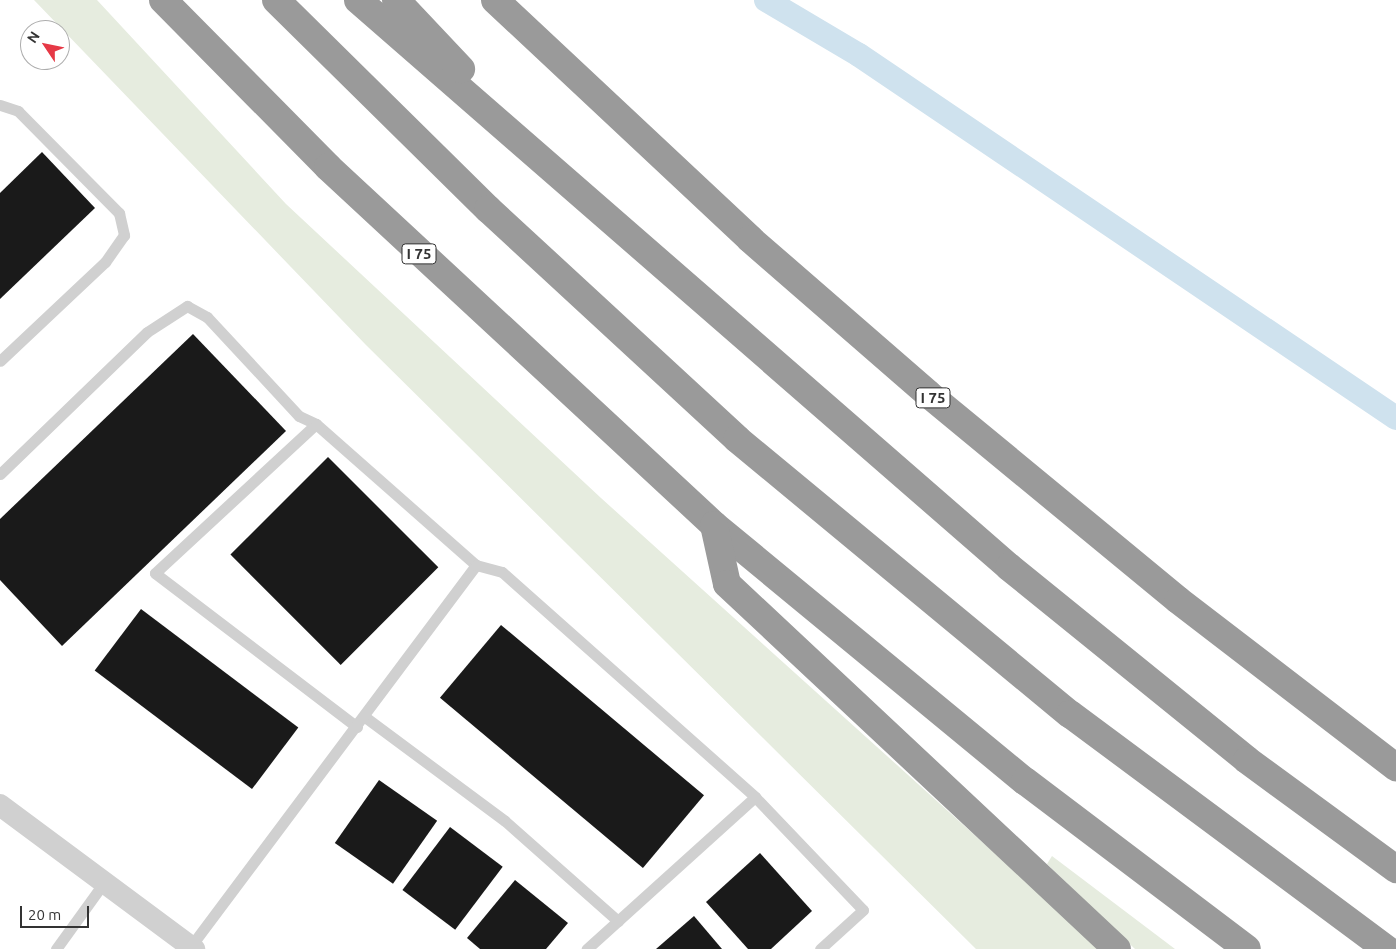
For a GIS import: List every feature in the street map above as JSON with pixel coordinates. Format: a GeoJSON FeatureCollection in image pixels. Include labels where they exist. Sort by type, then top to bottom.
{"type":"FeatureCollection","features":[{"type":"Feature","properties":{"kind":"highway","name":"I 75"},"geometry":{"type":"LineString","coordinates":[[163,0],[328,167],[714,525],[1025,781],[1247,949]]}},
{"type":"Feature","properties":{"kind":"highway"},"geometry":{"type":"LineString","coordinates":[[276,0],[488,209],[737,439],[1070,714],[1386,949]]}},
{"type":"Feature","properties":{"kind":"highway"},"geometry":{"type":"LineString","coordinates":[[358,0],[562,175],[1009,567],[1247,760],[1396,869]]}},
{"type":"Feature","properties":{"kind":"highway"},"geometry":{"type":"LineString","coordinates":[[396,0],[562,175]]}},
{"type":"Feature","properties":{"kind":"highway","name":"I 75"},"geometry":{"type":"LineString","coordinates":[[496,0],[750,239],[927,393],[1178,600],[1396,767]]}},
{"type":"Feature","properties":{"kind":"highway"},"geometry":{"type":"LineString","coordinates":[[714,525],[727,584],[1117,949]]}},
{"type":"Feature","properties":{"kind":"street"},"geometry":{"type":"LineString","coordinates":[[0,805],[193,948]]}},
{"type":"Feature","properties":{"kind":"lane"},"geometry":{"type":"LineString","coordinates":[[0,105],[18,111],[119,213],[124,235],[105,262],[0,361]]}},
{"type":"Feature","properties":{"kind":"lane"},"geometry":{"type":"LineString","coordinates":[[0,474],[146,332],[187,306],[207,317],[298,416],[316,424],[476,565],[502,572],[754,797],[863,910],[820,949]]}},
{"type":"Feature","properties":{"kind":"lane"},"geometry":{"type":"LineString","coordinates":[[316,424],[155,573],[357,727]]}},
{"type":"Feature","properties":{"kind":"lane"},"geometry":{"type":"LineString","coordinates":[[193,948],[476,565]]}},
{"type":"Feature","properties":{"kind":"lane"},"geometry":{"type":"LineString","coordinates":[[365,717],[505,821],[618,921]]}},
{"type":"Feature","properties":{"kind":"lane"},"geometry":{"type":"LineString","coordinates":[[587,949],[754,797]]}},
{"type":"Feature","properties":{"kind":"lane"},"geometry":{"type":"LineString","coordinates":[[56,949],[105,881]]}},
{"type":"Feature","properties":{"kind":"shaded area"},"geometry":{"type":"Polygon","coordinates":[[[34,0],[97,0],[286,204],[601,498],[1101,949],[976,949],[366,345],[70,37],[70,20],[53,20],[34,0]]]}},
{"type":"Feature","properties":{"kind":"shaded area"},"geometry":{"type":"Polygon","coordinates":[[[1052,856],[1175,949],[1135,949],[1047,864],[1052,856]]]}},
{"type":"Feature","properties":{"kind":"building"},"geometry":{"type":"Polygon","coordinates":[[[42,152],[95,208],[0,299],[0,193],[42,152]]]}},
{"type":"Feature","properties":{"kind":"building"},"geometry":{"type":"Polygon","coordinates":[[[193,334],[286,431],[62,646],[0,580],[0,519],[193,334]]]}},
{"type":"Feature","properties":{"kind":"building"},"geometry":{"type":"Polygon","coordinates":[[[328,457],[438,567],[341,665],[230,555],[328,457]]]}},
{"type":"Feature","properties":{"kind":"building"},"geometry":{"type":"Polygon","coordinates":[[[141,609],[298,728],[252,789],[95,670],[141,609]]]}},
{"type":"Feature","properties":{"kind":"building"},"geometry":{"type":"Polygon","coordinates":[[[501,625],[704,795],[643,868],[440,698],[501,625]]]}},
{"type":"Feature","properties":{"kind":"building"},"geometry":{"type":"Polygon","coordinates":[[[379,780],[437,821],[393,884],[335,843],[379,780]]]}},
{"type":"Feature","properties":{"kind":"building"},"geometry":{"type":"Polygon","coordinates":[[[450,827],[503,867],[455,930],[402,890],[450,827]]]}},
{"type":"Feature","properties":{"kind":"building"},"geometry":{"type":"Polygon","coordinates":[[[760,853],[812,911],[771,949],[748,949],[706,902],[760,853]]]}},
{"type":"Feature","properties":{"kind":"building"},"geometry":{"type":"Polygon","coordinates":[[[515,880],[568,923],[546,949],[480,949],[467,938],[515,880]]]}},
{"type":"Feature","properties":{"kind":"building"},"geometry":{"type":"Polygon","coordinates":[[[694,916],[722,949],[656,949],[694,916]]]}},
{"type":"Feature","properties":{"kind":"waterway"},"geometry":{"type":"LineString","coordinates":[[766,0],[859,55],[1396,418]]}}]}
